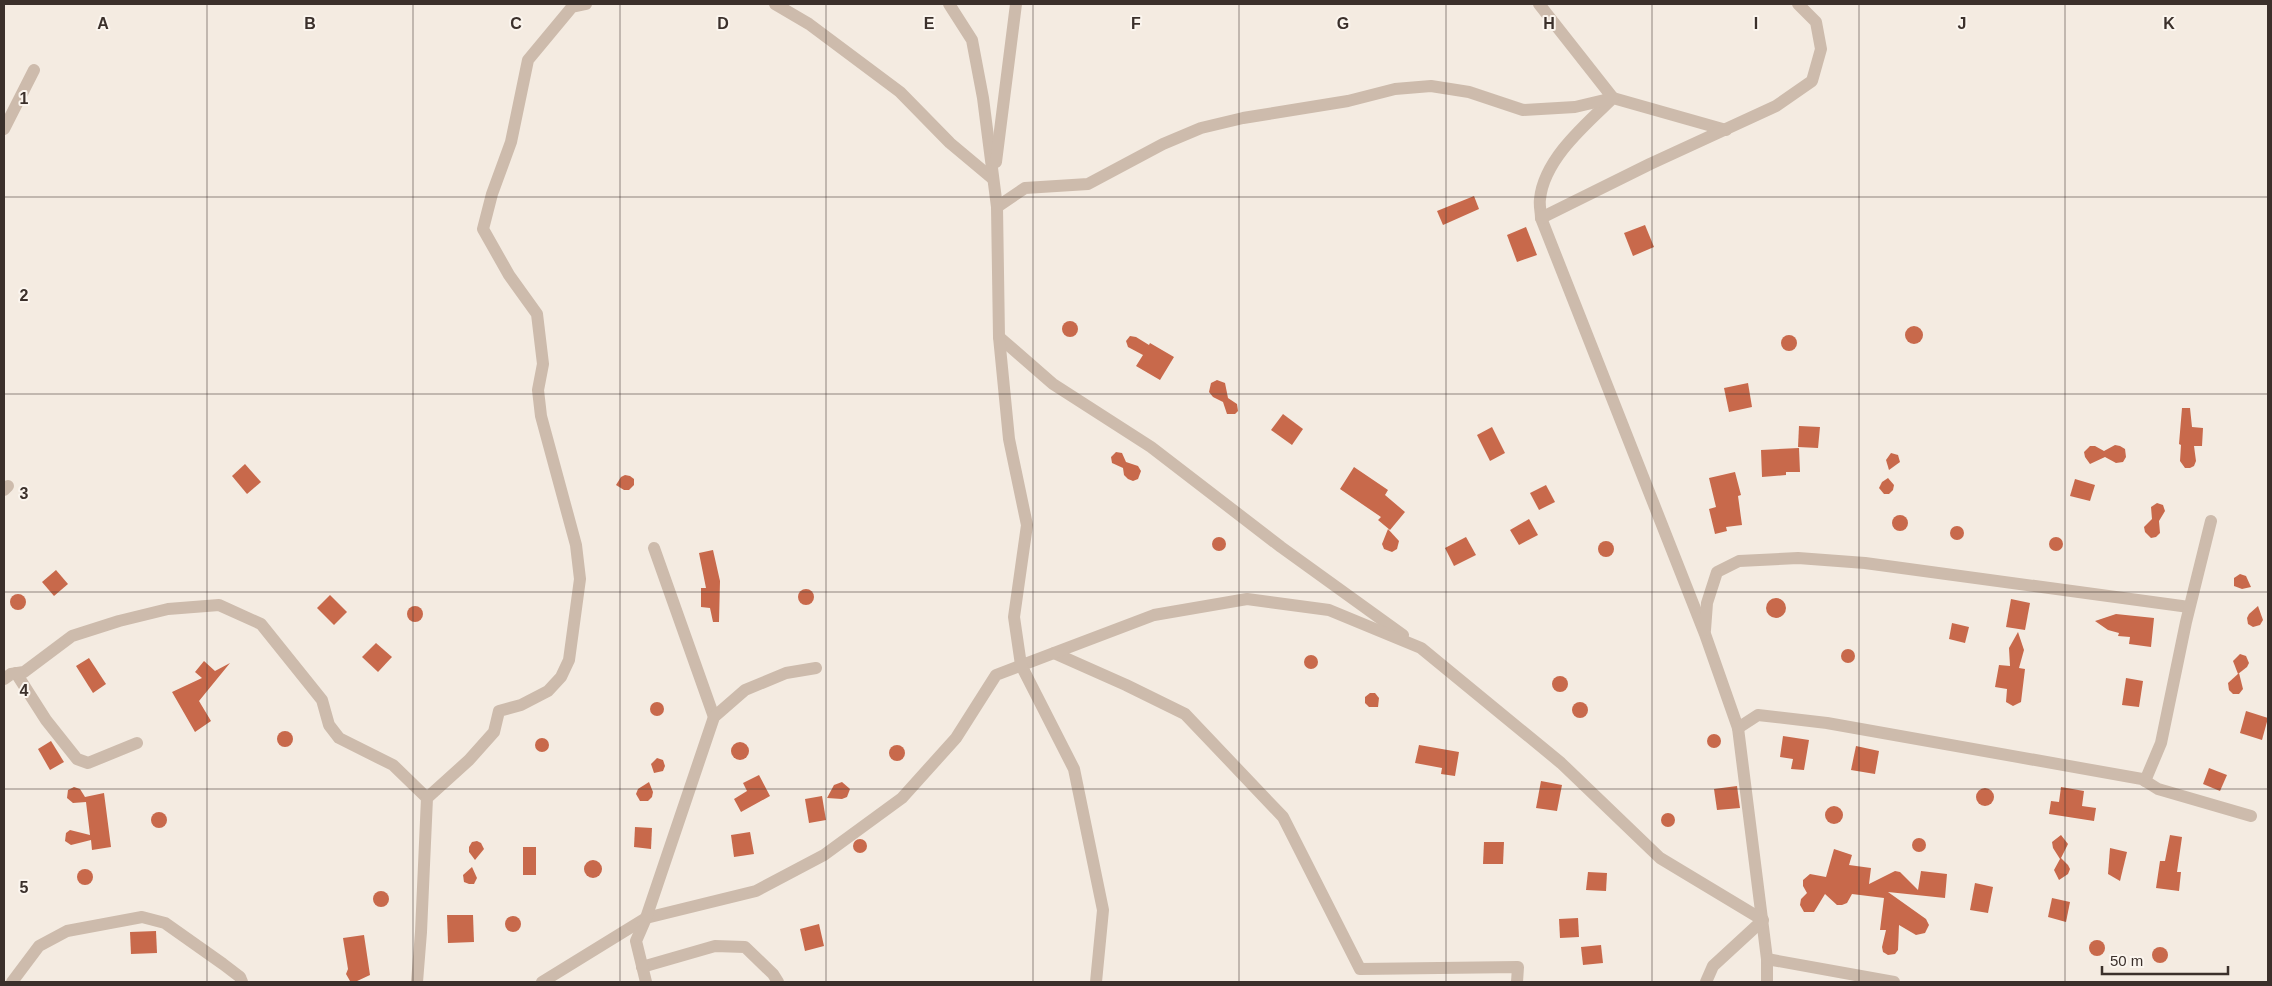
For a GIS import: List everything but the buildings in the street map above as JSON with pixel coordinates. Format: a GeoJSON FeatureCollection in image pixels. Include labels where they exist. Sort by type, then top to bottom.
{"type":"FeatureCollection","features":[{"type":"Feature","properties":{"kind":"street"},"geometry":{"type":"LineString","coordinates":[[417,982],[422,932],[426,798],[469,760],[494,732],[499,711],[521,705],[548,691],[561,677],[569,660],[580,579],[576,546],[542,416],[538,390],[543,364],[537,314],[509,275],[483,229],[492,194],[511,142],[528,60],[572,7],[586,4]]}},
{"type":"Feature","properties":{"kind":"street"},"geometry":{"type":"LineString","coordinates":[[775,4],[809,24],[900,92],[950,143],[993,180]]}},
{"type":"Feature","properties":{"kind":"street"},"geometry":{"type":"LineString","coordinates":[[949,4],[972,40],[983,98],[997,207],[1000,337],[1009,439],[1027,525],[1014,618],[1021,665],[1074,769],[1103,910],[1096,982]]}},
{"type":"Feature","properties":{"kind":"street"},"geometry":{"type":"LineString","coordinates":[[993,180],[1016,4]]}},
{"type":"Feature","properties":{"kind":"street"},"geometry":{"type":"LineString","coordinates":[[1539,4],[1613,98]]}},
{"type":"Feature","properties":{"kind":"street"},"geometry":{"type":"LineString","coordinates":[[1541,218],[1650,164],[1776,106],[1812,81],[1821,49],[1818,31],[1816,22],[1798,4]]}},
{"type":"Feature","properties":{"kind":"street"},"geometry":{"type":"LineString","coordinates":[[4,129],[34,70]]}},
{"type":"Feature","properties":{"kind":"street"},"geometry":{"type":"LineString","coordinates":[[997,207],[1025,188],[1088,184],[1163,144],[1201,128],[1243,118],[1348,101],[1395,89],[1431,86],[1469,92],[1523,110],[1575,107],[1613,98],[1726,130]]}},
{"type":"Feature","properties":{"kind":"street"},"geometry":{"type":"LineString","coordinates":[[1613,98],[1580,129],[1548,169],[1540,199],[1541,218],[1705,634],[1738,728],[1763,920],[1767,982]]}},
{"type":"Feature","properties":{"kind":"street"},"geometry":{"type":"LineString","coordinates":[[1000,337],[1053,384],[1151,447],[1281,547],[1421,648],[1561,763],[1660,858],[1763,920]]}},
{"type":"Feature","properties":{"kind":"street"},"geometry":{"type":"LineString","coordinates":[[2145,781],[2161,743],[2189,607],[2211,521]]}},
{"type":"Feature","properties":{"kind":"street"},"geometry":{"type":"LineString","coordinates":[[654,548],[714,718]]}},
{"type":"Feature","properties":{"kind":"street"},"geometry":{"type":"LineString","coordinates":[[1705,634],[1707,603],[1716,572],[1739,561],[1798,558],[1865,563],[2189,607]]}},
{"type":"Feature","properties":{"kind":"street"},"geometry":{"type":"LineString","coordinates":[[542,982],[646,918],[756,891],[824,855],[902,798],[956,738],[996,674],[1154,615],[1248,599],[1329,610],[1421,648]]}},
{"type":"Feature","properties":{"kind":"street"},"geometry":{"type":"LineString","coordinates":[[9,672],[24,672],[72,636],[119,621],[168,609],[219,605],[261,624],[322,700],[329,725],[339,738],[393,766],[426,798]]}},
{"type":"Feature","properties":{"kind":"street"},"geometry":{"type":"LineString","coordinates":[[1054,653],[1185,714],[1283,817],[1360,969],[1518,967],[1517,982]]}},
{"type":"Feature","properties":{"kind":"street"},"geometry":{"type":"LineString","coordinates":[[646,982],[636,941],[646,918],[714,718],[745,690],[786,673],[816,668]]}},
{"type":"Feature","properties":{"kind":"street"},"geometry":{"type":"LineString","coordinates":[[9,672],[77,760],[88,763],[137,743]]}},
{"type":"Feature","properties":{"kind":"street"},"geometry":{"type":"LineString","coordinates":[[1738,728],[1758,715],[1827,723],[2145,781],[2158,789],[2251,816]]}},
{"type":"Feature","properties":{"kind":"street"},"geometry":{"type":"LineString","coordinates":[[12,982],[39,946],[67,931],[142,917],[165,923],[240,977],[242,982]]}},
{"type":"Feature","properties":{"kind":"street"},"geometry":{"type":"LineString","coordinates":[[1706,982],[1713,966],[1763,920]]}},
{"type":"Feature","properties":{"kind":"street"},"geometry":{"type":"LineString","coordinates":[[642,967],[715,946],[745,947],[773,974],[778,982]]}},
{"type":"Feature","properties":{"kind":"street"},"geometry":{"type":"LineString","coordinates":[[1767,960],[1894,982]]}}]}
